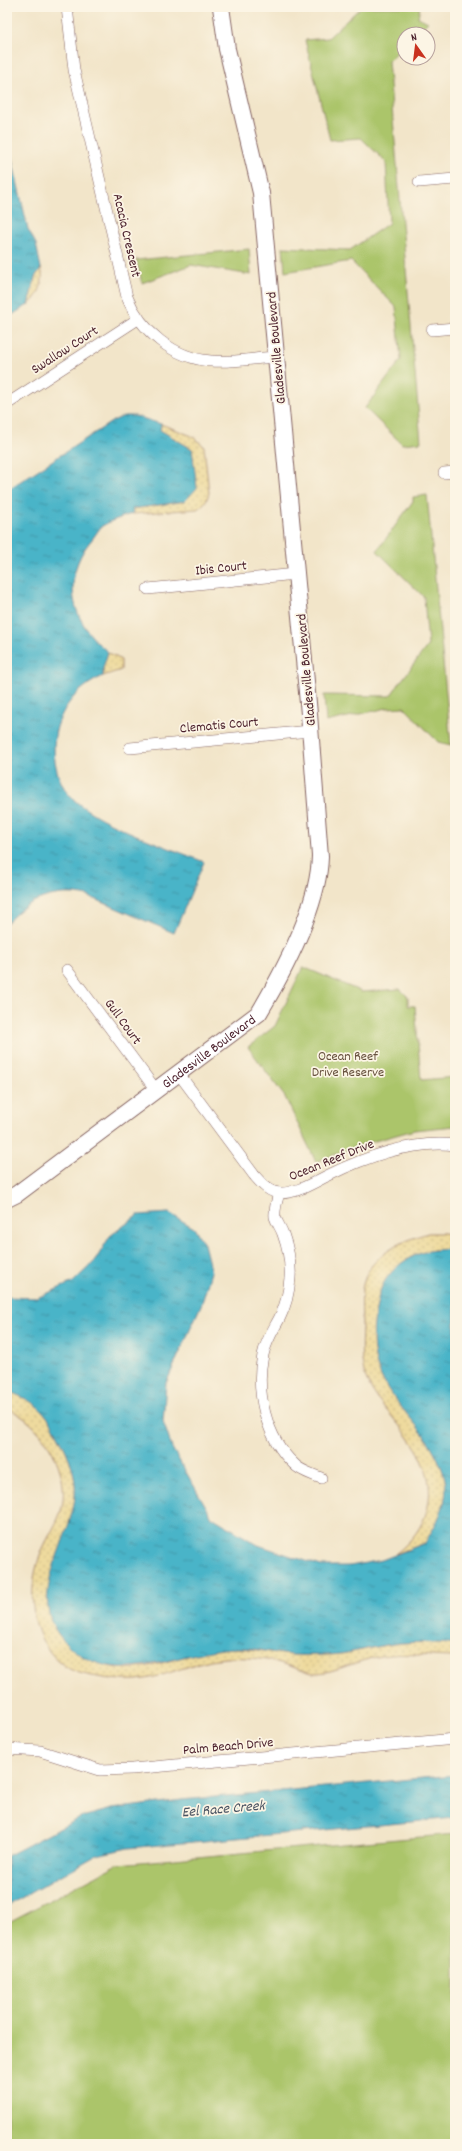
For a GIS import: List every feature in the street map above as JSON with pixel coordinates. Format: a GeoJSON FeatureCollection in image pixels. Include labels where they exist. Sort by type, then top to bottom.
{"type":"FeatureCollection","features":[{"type":"Feature","properties":{"kind":"street","name":"Acacia Crescent"},"geometry":{"type":"LineString","coordinates":[[67,7],[74,70],[126,291],[138,320],[161,342],[192,358],[218,361],[276,357]]}},
{"type":"Feature","properties":{"kind":"street","name":"Gladesville Boulevard"},"geometry":{"type":"LineString","coordinates":[[7,1199],[16,1194],[156,1090],[180,1074],[259,1014],[278,981],[313,900],[318,875],[320,856],[310,731],[261,193],[226,49],[221,7]]}},
{"type":"Feature","properties":{"kind":"street"},"geometry":{"type":"LineString","coordinates":[[419,182],[455,179]]}},
{"type":"Feature","properties":{"kind":"street","name":"Swallow Court"},"geometry":{"type":"LineString","coordinates":[[7,404],[138,320]]}},
{"type":"Feature","properties":{"kind":"street"},"geometry":{"type":"LineString","coordinates":[[432,330],[455,328]]}},
{"type":"Feature","properties":{"kind":"street","name":"Ibis Court"},"geometry":{"type":"LineString","coordinates":[[148,589],[296,574]]}},
{"type":"Feature","properties":{"kind":"street","name":"Clematis Court"},"geometry":{"type":"LineString","coordinates":[[130,748],[310,731]]}},
{"type":"Feature","properties":{"kind":"street","name":"Gull Court"},"geometry":{"type":"LineString","coordinates":[[67,970],[156,1090]]}},
{"type":"Feature","properties":{"kind":"street","name":"Ocean Reef Drive"},"geometry":{"type":"LineString","coordinates":[[180,1074],[254,1175],[265,1188],[279,1193],[293,1192],[357,1163],[389,1152],[417,1146],[445,1144],[455,1145]]}},
{"type":"Feature","properties":{"kind":"street"},"geometry":{"type":"LineString","coordinates":[[279,1193],[275,1217],[283,1233],[288,1254],[290,1278],[287,1297],[281,1316],[270,1333],[263,1355],[261,1379],[262,1400],[266,1418],[274,1439],[284,1454],[295,1466],[321,1478]]}},
{"type":"Feature","properties":{"kind":"street","name":"Palm Beach Drive"},"geometry":{"type":"LineString","coordinates":[[7,1750],[40,1751],[100,1770],[140,1768],[455,1739]]}},
{"type":"Feature","properties":{"kind":"green space"},"geometry":{"type":"Polygon","coordinates":[[[361,7],[420,7],[418,17],[428,22],[424,26],[396,26],[396,54],[388,61],[421,442],[402,444],[365,408],[401,360],[396,307],[351,261],[285,272],[283,247],[350,250],[389,223],[386,162],[361,138],[330,140],[305,40],[328,38],[361,7]]]}},
{"type":"Feature","properties":{"kind":"green space"},"geometry":{"type":"Polygon","coordinates":[[[249,249],[251,275],[191,265],[142,283],[136,260],[249,249]]]}},
{"type":"Feature","properties":{"kind":"green space"},"geometry":{"type":"Polygon","coordinates":[[[427,495],[451,745],[438,742],[404,707],[387,708],[326,722],[324,695],[390,696],[428,645],[424,597],[377,551],[413,501],[413,497],[427,495]]]}},
{"type":"Feature","properties":{"kind":"green space","name":"Ocean Reef Drive Reserve"},"geometry":{"type":"Polygon","coordinates":[[[303,967],[362,992],[400,989],[408,997],[408,1006],[415,1006],[421,1080],[455,1077],[455,1126],[414,1130],[357,1146],[316,1162],[285,1097],[248,1047],[275,1026],[303,967]]]}},
{"type":"Feature","properties":{"kind":"green space"},"geometry":{"type":"Polygon","coordinates":[[[455,1834],[455,2144],[7,2144],[7,1923],[118,1864],[455,1834]]]}},
{"type":"Feature","properties":{"kind":"sand"},"geometry":{"type":"Polygon","coordinates":[[[41,268],[42,283],[35,298],[28,305],[35,277],[41,268]]]}},
{"type":"Feature","properties":{"kind":"sand"},"geometry":{"type":"Polygon","coordinates":[[[161,424],[192,436],[204,446],[209,493],[202,506],[197,509],[133,514],[132,509],[185,501],[192,449],[159,430],[161,424]]]}},
{"type":"Feature","properties":{"kind":"sand"},"geometry":{"type":"Polygon","coordinates":[[[108,652],[121,660],[121,670],[103,676],[103,667],[108,652]]]}},
{"type":"Feature","properties":{"kind":"sand"},"geometry":{"type":"Polygon","coordinates":[[[428,1233],[444,1233],[455,1236],[455,1250],[446,1249],[428,1251],[411,1257],[396,1267],[383,1283],[381,1288],[375,1316],[373,1344],[377,1367],[386,1385],[397,1402],[423,1434],[435,1453],[444,1475],[446,1494],[442,1511],[426,1543],[395,1554],[409,1542],[419,1529],[426,1514],[429,1500],[429,1485],[426,1469],[419,1453],[378,1399],[366,1378],[361,1350],[362,1289],[370,1268],[386,1252],[418,1236],[428,1233]]]}},
{"type":"Feature","properties":{"kind":"sand"},"geometry":{"type":"Polygon","coordinates":[[[7,1390],[32,1402],[44,1413],[63,1444],[72,1466],[75,1481],[73,1512],[52,1573],[49,1588],[49,1604],[52,1622],[57,1632],[69,1643],[91,1658],[112,1667],[139,1668],[205,1651],[226,1648],[250,1649],[293,1655],[333,1655],[393,1644],[416,1642],[455,1644],[455,1657],[409,1655],[382,1656],[321,1673],[306,1672],[269,1660],[225,1658],[202,1662],[147,1679],[131,1680],[112,1679],[89,1675],[66,1667],[50,1653],[42,1640],[36,1625],[33,1609],[34,1577],[38,1561],[58,1519],[62,1507],[63,1487],[61,1473],[49,1446],[40,1434],[19,1415],[7,1408],[7,1390]]]}},
{"type":"Feature","properties":{"kind":"water"},"geometry":{"type":"Polygon","coordinates":[[[7,137],[28,229],[36,244],[41,268],[35,277],[28,305],[7,318],[7,137]]]}},
{"type":"Feature","properties":{"kind":"water"},"geometry":{"type":"Polygon","coordinates":[[[124,416],[135,416],[161,424],[160,430],[192,449],[197,488],[185,501],[132,509],[133,513],[113,520],[102,526],[83,553],[76,568],[73,583],[74,598],[78,613],[85,627],[95,640],[108,652],[103,668],[103,676],[94,680],[79,692],[62,713],[56,731],[54,749],[56,768],[62,785],[67,792],[73,799],[86,809],[118,827],[204,862],[174,933],[88,896],[77,894],[54,895],[33,902],[23,908],[7,923],[7,490],[113,421],[124,416]]]}},
{"type":"Feature","properties":{"kind":"water"},"geometry":{"type":"Polygon","coordinates":[[[169,1213],[194,1228],[204,1244],[211,1272],[202,1303],[166,1383],[163,1421],[172,1448],[212,1517],[258,1545],[321,1566],[350,1566],[382,1560],[425,1543],[442,1510],[446,1493],[446,1484],[435,1453],[423,1434],[397,1402],[386,1385],[377,1367],[373,1344],[375,1316],[381,1288],[383,1283],[396,1267],[411,1257],[428,1251],[446,1249],[455,1250],[455,1644],[424,1642],[401,1643],[333,1655],[288,1655],[253,1649],[235,1648],[213,1650],[146,1665],[124,1667],[103,1665],[83,1657],[64,1641],[53,1624],[48,1606],[48,1588],[72,1514],[75,1496],[75,1481],[72,1466],[66,1451],[44,1413],[32,1403],[7,1391],[7,1297],[37,1298],[73,1282],[95,1261],[110,1236],[138,1215],[169,1213]]]}},
{"type":"Feature","properties":{"kind":"water","name":"Eel Race Creek"},"geometry":{"type":"Polygon","coordinates":[[[455,1775],[455,1818],[128,1848],[97,1855],[7,1906],[7,1856],[82,1817],[112,1809],[182,1800],[455,1775]]]}}]}
